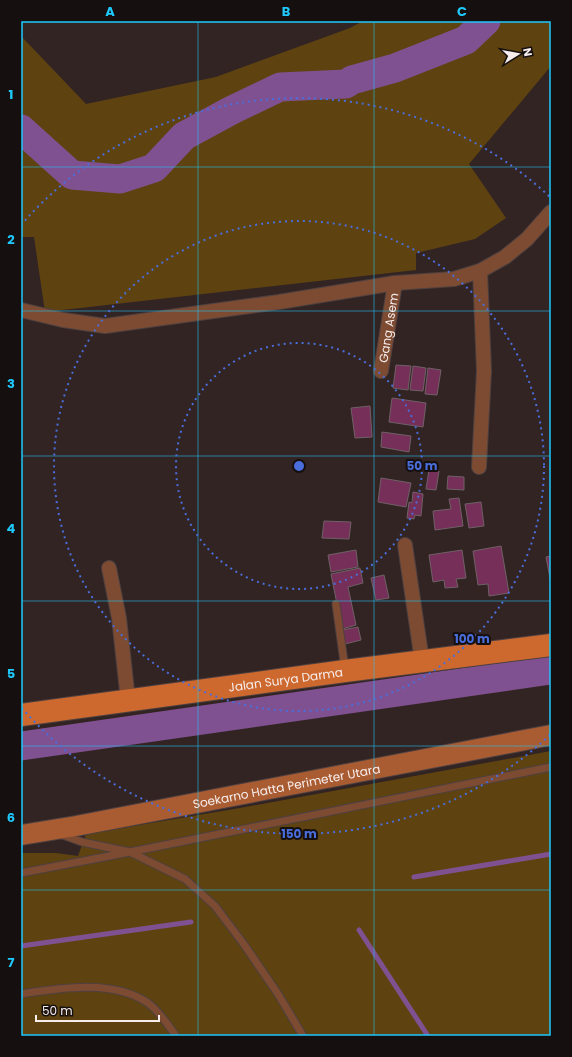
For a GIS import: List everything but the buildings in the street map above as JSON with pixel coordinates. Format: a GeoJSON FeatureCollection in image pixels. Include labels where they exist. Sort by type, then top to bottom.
{"type":"FeatureCollection","features":[{"type":"Feature","properties":{"kind":"main road","name":"Jalan Surya Darma"},"geometry":{"type":"LineString","coordinates":[[21,715],[551,645]]}},
{"type":"Feature","properties":{"kind":"main road","name":"Soekarno Hatta Perimeter Utara"},"geometry":{"type":"LineString","coordinates":[[21,835],[50,831],[551,735]]}},
{"type":"Feature","properties":{"kind":"street"},"geometry":{"type":"LineString","coordinates":[[21,310],[63,320],[104,326],[279,302],[395,283],[454,279],[480,271],[505,257],[527,239],[551,212]]}},
{"type":"Feature","properties":{"kind":"street"},"geometry":{"type":"LineString","coordinates":[[479,467],[484,371],[480,271]]}},
{"type":"Feature","properties":{"kind":"street","name":"Gang Asem"},"geometry":{"type":"LineString","coordinates":[[381,371],[395,283]]}},
{"type":"Feature","properties":{"kind":"street"},"geometry":{"type":"LineString","coordinates":[[405,545],[422,661]]}},
{"type":"Feature","properties":{"kind":"street"},"geometry":{"type":"LineString","coordinates":[[109,568],[118,618],[128,700]]}},
{"type":"Feature","properties":{"kind":"lane"},"geometry":{"type":"LineString","coordinates":[[336,604],[345,671]]}},
{"type":"Feature","properties":{"kind":"lane"},"geometry":{"type":"LineString","coordinates":[[21,873],[551,767]]}},
{"type":"Feature","properties":{"kind":"lane"},"geometry":{"type":"LineString","coordinates":[[50,831],[82,842],[130,852],[185,879],[215,906],[243,943],[278,994],[303,1036]]}},
{"type":"Feature","properties":{"kind":"lane"},"geometry":{"type":"LineString","coordinates":[[21,994],[70,987],[102,988],[128,994],[148,1003],[164,1019],[176,1036]]}},
{"type":"Feature","properties":{"kind":"shaded area"},"geometry":{"type":"Polygon","coordinates":[[[363,21],[551,21],[551,66],[469,164],[506,218],[475,239],[416,253],[416,270],[45,312],[34,237],[21,237],[21,36],[86,104],[216,77],[350,28],[363,21]]]}},
{"type":"Feature","properties":{"kind":"shaded area"},"geometry":{"type":"Polygon","coordinates":[[[551,751],[551,1036],[21,1036],[21,853],[56,853],[78,856],[86,834],[240,808],[551,751]]]}},
{"type":"Feature","properties":{"kind":"waterway"},"geometry":{"type":"LineString","coordinates":[[21,129],[72,175],[120,179],[154,168],[184,136],[232,110],[280,87],[346,84],[352,80],[395,68],[466,40],[486,21]]}},
{"type":"Feature","properties":{"kind":"waterway"},"geometry":{"type":"LineString","coordinates":[[21,746],[551,670]]}},
{"type":"Feature","properties":{"kind":"waterway"},"geometry":{"type":"LineString","coordinates":[[414,877],[551,854]]}},
{"type":"Feature","properties":{"kind":"waterway"},"geometry":{"type":"LineString","coordinates":[[21,946],[191,922]]}},
{"type":"Feature","properties":{"kind":"waterway"},"geometry":{"type":"LineString","coordinates":[[359,930],[428,1036]]}}]}
